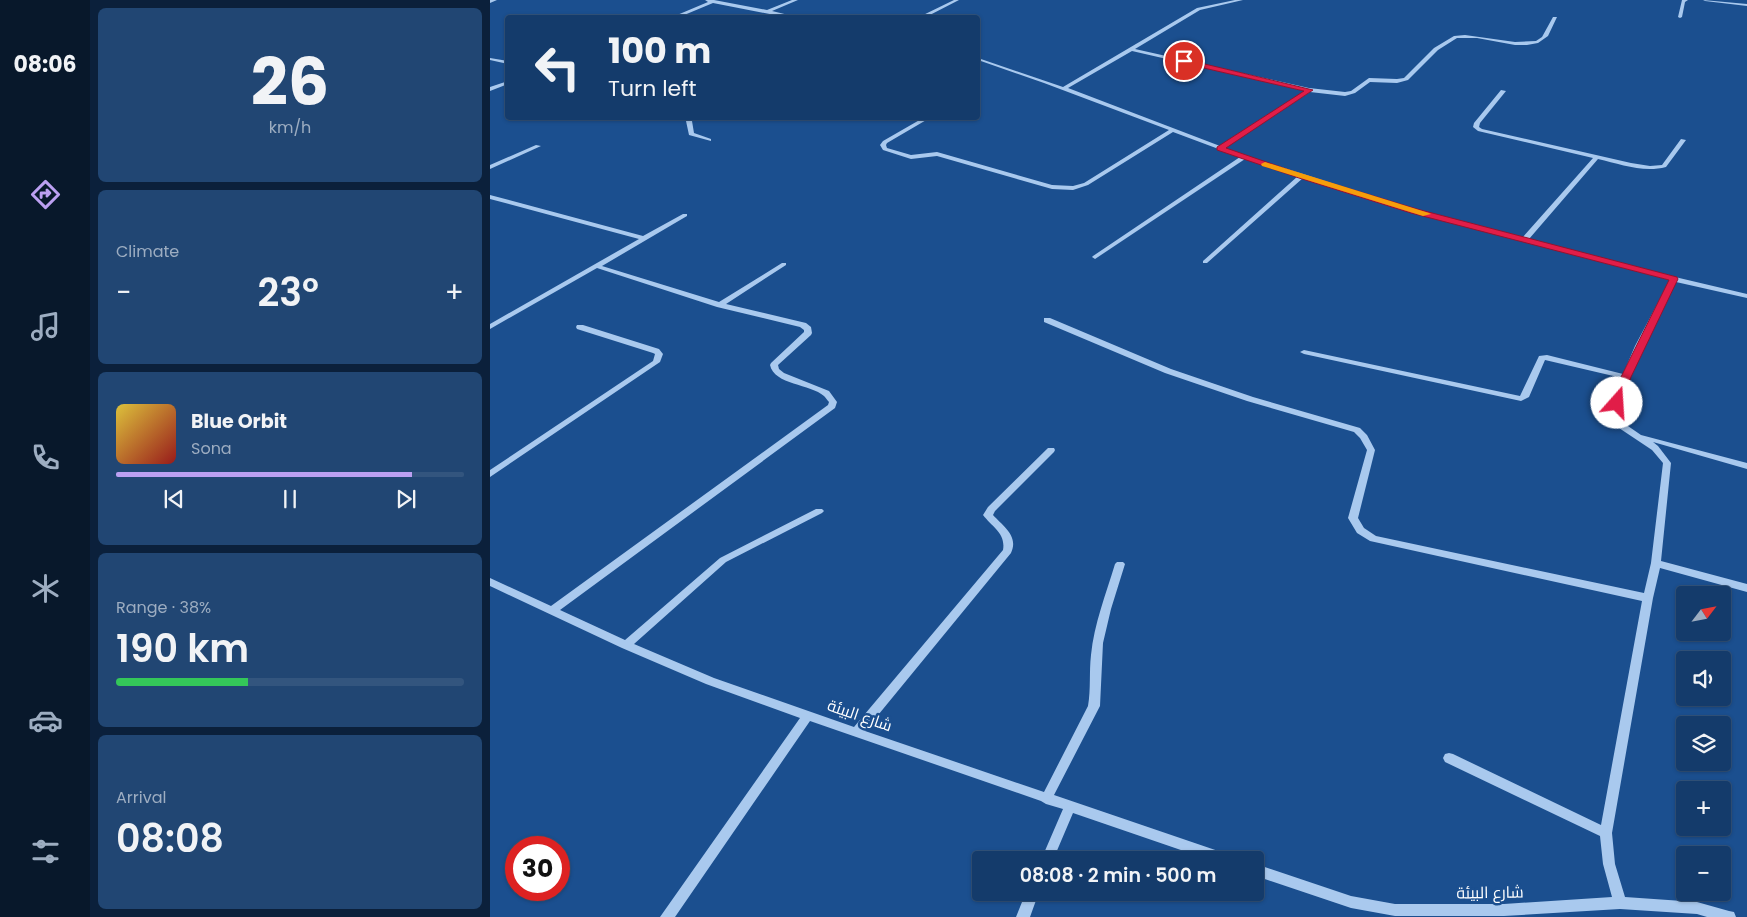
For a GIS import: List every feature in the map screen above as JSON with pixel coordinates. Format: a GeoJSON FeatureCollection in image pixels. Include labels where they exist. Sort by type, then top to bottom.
{"type":"FeatureCollection","features":[{"type":"Feature","properties":{"kind":"street"},"geometry":{"type":"LineString","coordinates":[[490,2],[494,0]]}},
{"type":"Feature","properties":{"kind":"street"},"geometry":{"type":"LineString","coordinates":[[707,0],[786,15]]}},
{"type":"Feature","properties":{"kind":"street"},"geometry":{"type":"LineString","coordinates":[[769,11],[796,0]]}},
{"type":"Feature","properties":{"kind":"street"},"geometry":{"type":"LineString","coordinates":[[925,15],[957,0]]}},
{"type":"Feature","properties":{"kind":"street"},"geometry":{"type":"LineString","coordinates":[[1064,89],[1199,9],[1241,0]]}},
{"type":"Feature","properties":{"kind":"street"},"geometry":{"type":"LineString","coordinates":[[1680,17],[1683,1],[1686,0]]}},
{"type":"Feature","properties":{"kind":"street"},"geometry":{"type":"LineString","coordinates":[[1705,0],[1747,5]]}},
{"type":"Feature","properties":{"kind":"street"},"geometry":{"type":"LineString","coordinates":[[679,15],[713,1]]}},
{"type":"Feature","properties":{"kind":"street"},"geometry":{"type":"LineString","coordinates":[[1130,49],[1309,90],[1345,94],[1353,92],[1369,80],[1398,81],[1406,79],[1446,42],[1457,37],[1468,36],[1523,44],[1536,43],[1543,39],[1555,18]]}},
{"type":"Feature","properties":{"kind":"street"},"geometry":{"type":"LineString","coordinates":[[490,59],[505,62]]}},
{"type":"Feature","properties":{"kind":"street"},"geometry":{"type":"LineString","coordinates":[[980,60],[1301,177],[1414,211],[1674,279],[1747,296]]}},
{"type":"Feature","properties":{"kind":"street"},"geometry":{"type":"LineString","coordinates":[[490,89],[505,83]]}},
{"type":"Feature","properties":{"kind":"street"},"geometry":{"type":"LineString","coordinates":[[1220,148],[1309,90]]}},
{"type":"Feature","properties":{"kind":"street"},"geometry":{"type":"LineString","coordinates":[[1503,91],[1477,123],[1476,127],[1480,130],[1651,168],[1664,166],[1683,140]]}},
{"type":"Feature","properties":{"kind":"street"},"geometry":{"type":"LineString","coordinates":[[688,120],[691,134],[709,140]]}},
{"type":"Feature","properties":{"kind":"street"},"geometry":{"type":"LineString","coordinates":[[923,120],[885,142],[883,145],[885,149],[911,157],[937,154],[1062,188],[1086,184],[1173,130]]}},
{"type":"Feature","properties":{"kind":"street"},"geometry":{"type":"LineString","coordinates":[[490,167],[538,146]]}},
{"type":"Feature","properties":{"kind":"street"},"geometry":{"type":"LineString","coordinates":[[1095,257],[1244,157]]}},
{"type":"Feature","properties":{"kind":"street"},"geometry":{"type":"LineString","coordinates":[[1525,239],[1597,157]]}},
{"type":"Feature","properties":{"kind":"street"},"geometry":{"type":"LineString","coordinates":[[1205,262],[1301,177]]}},
{"type":"Feature","properties":{"kind":"street"},"geometry":{"type":"LineString","coordinates":[[490,197],[643,238]]}},
{"type":"Feature","properties":{"kind":"street"},"geometry":{"type":"LineString","coordinates":[[490,327],[684,215]]}},
{"type":"Feature","properties":{"kind":"street"},"geometry":{"type":"LineString","coordinates":[[720,306],[784,264]]}},
{"type":"Feature","properties":{"kind":"street"},"geometry":{"type":"LineString","coordinates":[[551,611],[832,406],[833,402],[826,393],[781,375],[775,370],[774,365],[808,333],[808,329],[803,325],[720,306],[596,266]]}},
{"type":"Feature","properties":{"kind":"street"},"geometry":{"type":"LineString","coordinates":[[1620,903],[1609,864],[1606,833],[1656,563],[1666,463],[1655,448],[1622,426],[1615,416],[1617,403],[1626,377],[1674,279]]}},
{"type":"Feature","properties":{"kind":"street"},"geometry":{"type":"LineString","coordinates":[[1047,320],[1168,371],[1250,399],[1357,430],[1364,437],[1371,450],[1353,518],[1354,524],[1364,535],[1382,541],[1648,598]]}},
{"type":"Feature","properties":{"kind":"street"},"geometry":{"type":"LineString","coordinates":[[490,474],[652,365],[658,358],[659,354],[656,351],[580,327]]}},
{"type":"Feature","properties":{"kind":"street"},"geometry":{"type":"LineString","coordinates":[[1304,352],[1521,399],[1525,397],[1542,358],[1547,357],[1626,377]]}},
{"type":"Feature","properties":{"kind":"street"},"geometry":{"type":"LineString","coordinates":[[1636,435],[1747,466]]}},
{"type":"Feature","properties":{"kind":"street"},"geometry":{"type":"LineString","coordinates":[[857,732],[1008,551],[1010,542],[1008,536],[988,514],[1051,450]]}},
{"type":"Feature","properties":{"kind":"street"},"geometry":{"type":"LineString","coordinates":[[626,645],[723,560],[819,511]]}},
{"type":"Feature","properties":{"kind":"street"},"geometry":{"type":"LineString","coordinates":[[1656,563],[1747,588]]}},
{"type":"Feature","properties":{"kind":"street"},"geometry":{"type":"LineString","coordinates":[[1046,799],[1094,706],[1098,692],[1096,658],[1099,636],[1120,564]]}},
{"type":"Feature","properties":{"kind":"street","name":"شارع البيئة"},"geometry":{"type":"LineString","coordinates":[[490,582],[626,645],[710,681],[1046,799],[1201,851]]}},
{"type":"Feature","properties":{"kind":"street"},"geometry":{"type":"LineString","coordinates":[[667,917],[808,716]]}},
{"type":"Feature","properties":{"kind":"street"},"geometry":{"type":"LineString","coordinates":[[1449,758],[1606,833]]}},
{"type":"Feature","properties":{"kind":"street"},"geometry":{"type":"LineString","coordinates":[[1051,851],[1070,806]]}},
{"type":"Feature","properties":{"kind":"street","name":"شارع البيئة"},"geometry":{"type":"LineString","coordinates":[[1264,873],[1351,902],[1395,910],[1504,913],[1620,903],[1729,917]]}},
{"type":"Feature","properties":{"kind":"street"},"geometry":{"type":"LineString","coordinates":[[1023,917],[1029,901]]}},
{"type":"Feature","properties":{"kind":"slow traffic"},"geometry":{"type":"LineString","coordinates":[[1265,164],[1301,177],[1426,214]]}},
{"type":"Feature","properties":{"kind":"route"},"geometry":{"type":"LineString","coordinates":[[1184,61],[1309,90],[1220,148],[1301,177],[1414,211],[1674,279],[1626,377],[1617,403]]}}]}
